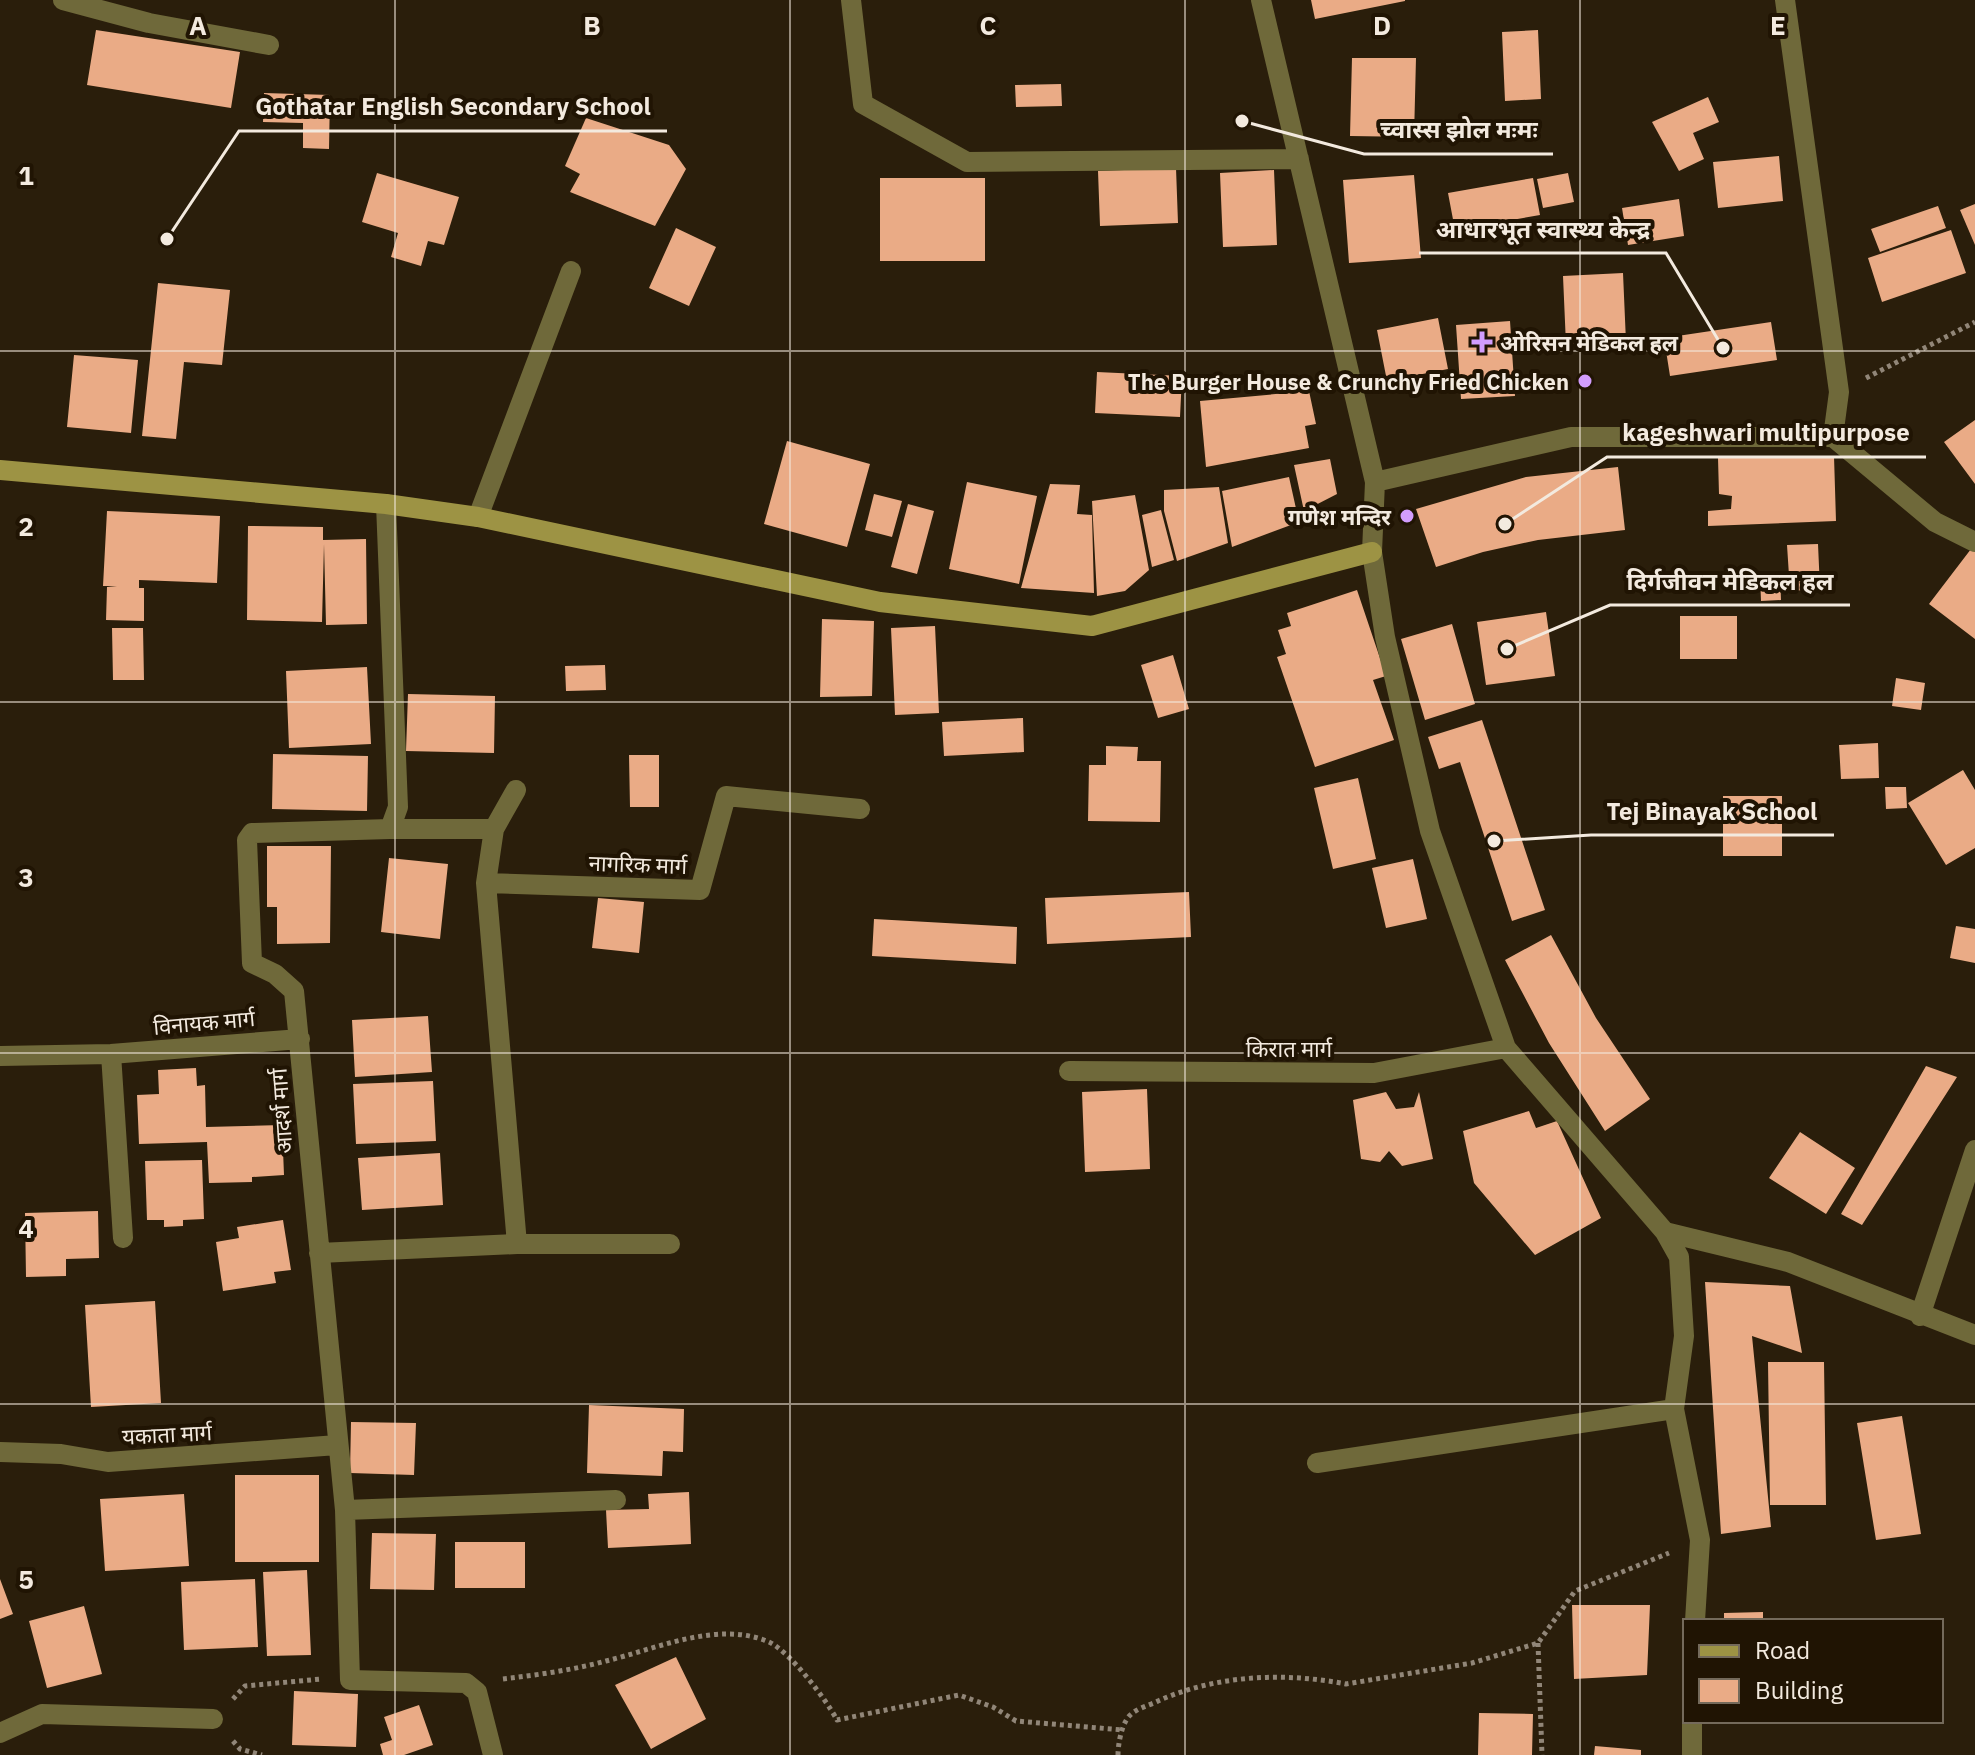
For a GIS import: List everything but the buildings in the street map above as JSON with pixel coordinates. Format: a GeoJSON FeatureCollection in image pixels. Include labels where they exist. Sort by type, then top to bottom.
{"type":"FeatureCollection","features":[{"type":"Feature","properties":{"kind":"street"},"geometry":{"type":"LineString","coordinates":[[63,0],[149,23],[269,45]]}},
{"type":"Feature","properties":{"kind":"street"},"geometry":{"type":"LineString","coordinates":[[851,0],[863,104],[967,162],[1299,159]]}},
{"type":"Feature","properties":{"kind":"street"},"geometry":{"type":"LineString","coordinates":[[1261,0],[1375,482],[1372,552],[1385,637],[1430,831],[1506,1048],[1665,1232],[1679,1257],[1684,1336],[1674,1409],[1700,1540],[1695,1619]]}},
{"type":"Feature","properties":{"kind":"street"},"geometry":{"type":"LineString","coordinates":[[1785,0],[1839,392],[1833,437]]}},
{"type":"Feature","properties":{"kind":"street"},"geometry":{"type":"LineString","coordinates":[[478,517],[571,271]]}},
{"type":"Feature","properties":{"kind":"street"},"geometry":{"type":"LineString","coordinates":[[1375,482],[1571,437],[1833,437],[1935,522],[1975,542]]}},
{"type":"Feature","properties":{"kind":"street"},"geometry":{"type":"LineString","coordinates":[[0,470],[386,504],[478,517],[880,602],[1092,626],[1372,552]]}},
{"type":"Feature","properties":{"kind":"street"},"geometry":{"type":"LineString","coordinates":[[386,504],[398,807],[390,829],[494,829]]}},
{"type":"Feature","properties":{"kind":"street"},"geometry":{"type":"LineString","coordinates":[[516,790],[494,829],[486,883],[517,1244]]}},
{"type":"Feature","properties":{"kind":"street","name":"नागरिक मार्ग"},"geometry":{"type":"LineString","coordinates":[[486,883],[700,890],[726,796],[860,809]]}},
{"type":"Feature","properties":{"kind":"street","name":"आदर्श मार्ग"},"geometry":{"type":"LineString","coordinates":[[350,1680],[345,1510],[300,1039],[294,991],[275,974],[252,963],[247,840],[252,833],[390,829]]}},
{"type":"Feature","properties":{"kind":"street","name":"विनायक मार्ग"},"geometry":{"type":"LineString","coordinates":[[0,1056],[111,1054],[300,1039]]}},
{"type":"Feature","properties":{"kind":"street","name":"किरात मार्ग"},"geometry":{"type":"LineString","coordinates":[[1069,1071],[1374,1073],[1506,1048]]}},
{"type":"Feature","properties":{"kind":"street"},"geometry":{"type":"LineString","coordinates":[[111,1054],[123,1238]]}},
{"type":"Feature","properties":{"kind":"street"},"geometry":{"type":"LineString","coordinates":[[1920,1316],[1975,1150]]}},
{"type":"Feature","properties":{"kind":"street"},"geometry":{"type":"LineString","coordinates":[[1665,1232],[1788,1262],[1975,1335]]}},
{"type":"Feature","properties":{"kind":"street"},"geometry":{"type":"LineString","coordinates":[[319,1253],[517,1244],[670,1244]]}},
{"type":"Feature","properties":{"kind":"street"},"geometry":{"type":"LineString","coordinates":[[1317,1463],[1674,1409]]}},
{"type":"Feature","properties":{"kind":"street","name":"यकाता मार्ग"},"geometry":{"type":"LineString","coordinates":[[0,1452],[61,1454],[108,1462],[337,1445]]}},
{"type":"Feature","properties":{"kind":"street"},"geometry":{"type":"LineString","coordinates":[[345,1510],[616,1500]]}},
{"type":"Feature","properties":{"kind":"street"},"geometry":{"type":"LineString","coordinates":[[350,1680],[466,1683],[477,1692],[493,1755]]}},
{"type":"Feature","properties":{"kind":"street"},"geometry":{"type":"LineString","coordinates":[[0,1733],[42,1714],[213,1719]]}},
{"type":"Feature","properties":{"kind":"street"},"geometry":{"type":"LineString","coordinates":[[1692,1723],[1692,1755]]}},
{"type":"Feature","properties":{"kind":"path"},"geometry":{"type":"LineString","coordinates":[[1839,392],[1975,322]]}},
{"type":"Feature","properties":{"kind":"path"},"geometry":{"type":"LineString","coordinates":[[1542,1755],[1538,1643],[1575,1591],[1700,1540]]}},
{"type":"Feature","properties":{"kind":"path"},"geometry":{"type":"LineString","coordinates":[[466,1683],[605,1662],[674,1642],[743,1635],[771,1643],[824,1695],[837,1720],[959,1695],[993,1707],[1016,1721],[1123,1730]]}},
{"type":"Feature","properties":{"kind":"path"},"geometry":{"type":"LineString","coordinates":[[1118,1755],[1126,1720],[1136,1711],[1191,1686],[1243,1678],[1325,1680],[1346,1684],[1472,1663],[1538,1643]]}},
{"type":"Feature","properties":{"kind":"path"},"geometry":{"type":"LineString","coordinates":[[213,1719],[245,1686],[316,1679],[350,1680]]}},
{"type":"Feature","properties":{"kind":"place","name":"च्वास्स झोल मःमः"},"geometry":{"type":"Point","coordinates":[1242,121]}},
{"type":"Feature","properties":{"kind":"place","name":"Gothatar English Secondary School"},"geometry":{"type":"Point","coordinates":[167,239]}},
{"type":"Feature","properties":{"kind":"place","name":"ओरिसन मेडिकल हल"},"geometry":{"type":"Point","coordinates":[1482,342]}},
{"type":"Feature","properties":{"kind":"place","name":"आधारभूत स्वास्थ्य केन्द्र"},"geometry":{"type":"Point","coordinates":[1723,348]}},
{"type":"Feature","properties":{"kind":"place","name":"The Burger House & Crunchy Fried Chicken"},"geometry":{"type":"Point","coordinates":[1585,381]}},
{"type":"Feature","properties":{"kind":"place","name":"गणेश मन्दिर"},"geometry":{"type":"Point","coordinates":[1407,516]}},
{"type":"Feature","properties":{"kind":"place","name":"kageshwari multipurpose"},"geometry":{"type":"Point","coordinates":[1505,524]}},
{"type":"Feature","properties":{"kind":"place","name":"दिर्गजीवन मेडिकल हल"},"geometry":{"type":"Point","coordinates":[1507,649]}},
{"type":"Feature","properties":{"kind":"place","name":"Tej Binayak School"},"geometry":{"type":"Point","coordinates":[1494,841]}}]}
